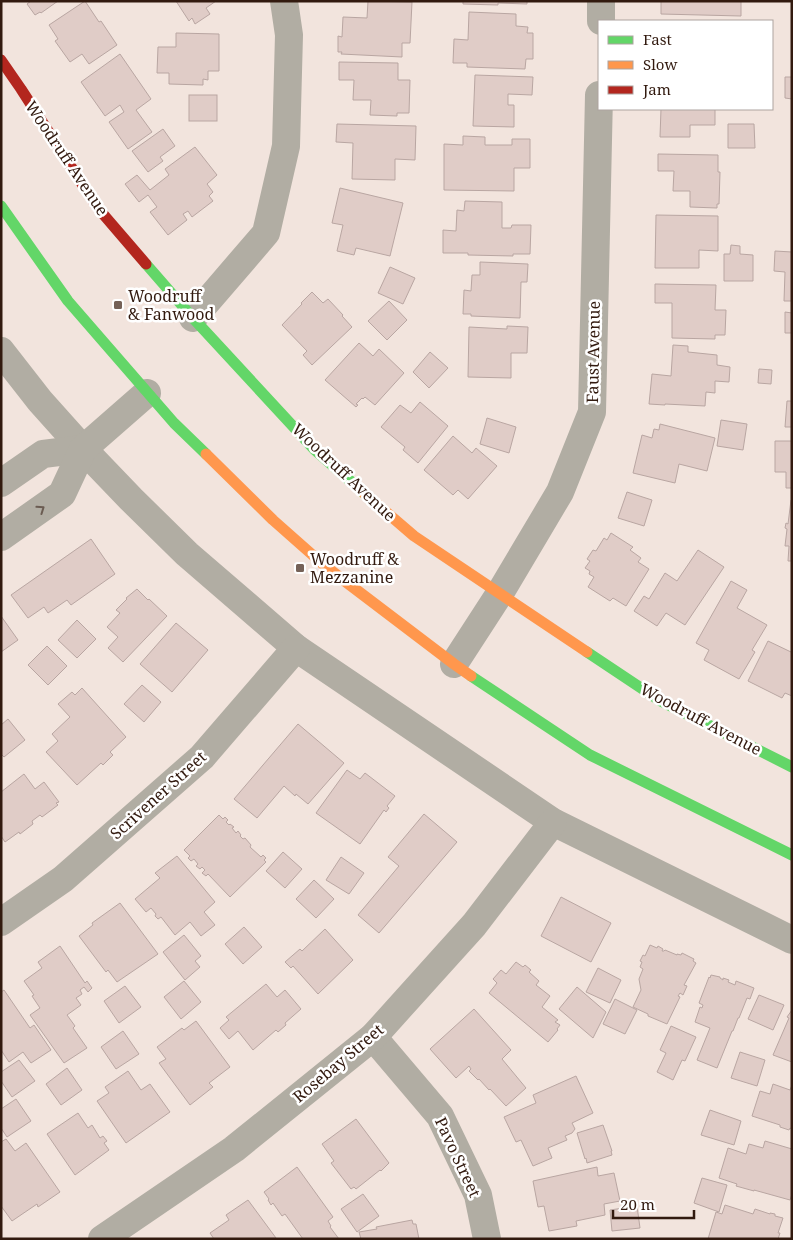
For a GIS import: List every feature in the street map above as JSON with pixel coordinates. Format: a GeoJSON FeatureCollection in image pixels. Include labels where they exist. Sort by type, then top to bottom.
{"type":"FeatureCollection","features":[{"type":"Feature","properties":{"kind":"street"},"geometry":{"type":"LineString","coordinates":[[193,318],[266,233],[286,146],[289,35],[284,1]]}},
{"type":"Feature","properties":{"kind":"street"},"geometry":{"type":"LineString","coordinates":[[601,1],[601,20]]}},
{"type":"Feature","properties":{"kind":"street","name":"Woodruff Avenue"},"geometry":{"type":"LineString","coordinates":[[1,60],[97,207],[193,318],[314,449],[414,536],[659,700],[792,767]]}},
{"type":"Feature","properties":{"kind":"street","name":"Faust Avenue"},"geometry":{"type":"LineString","coordinates":[[454,664],[500,593],[560,492],[592,412],[599,110]]}},
{"type":"Feature","properties":{"kind":"street"},"geometry":{"type":"LineString","coordinates":[[1,206],[68,302],[147,393],[174,423],[273,520],[325,566],[454,664],[590,754],[792,855]]}},
{"type":"Feature","properties":{"kind":"street"},"geometry":{"type":"LineString","coordinates":[[1,350],[40,401],[83,449],[187,554],[296,648],[553,822],[792,940]]}},
{"type":"Feature","properties":{"kind":"street"},"geometry":{"type":"LineString","coordinates":[[1,537],[62,494],[83,449],[147,393]]}},
{"type":"Feature","properties":{"kind":"street"},"geometry":{"type":"LineString","coordinates":[[1,483],[43,454],[83,449]]}},
{"type":"Feature","properties":{"kind":"street","name":"Scrivener Street"},"geometry":{"type":"LineString","coordinates":[[1,922],[63,879],[202,758],[296,648]]}},
{"type":"Feature","properties":{"kind":"street","name":"Rosebay Street"},"geometry":{"type":"LineString","coordinates":[[102,1239],[234,1149],[373,1037],[474,925],[553,822]]}},
{"type":"Feature","properties":{"kind":"street","name":"Pavo Street"},"geometry":{"type":"LineString","coordinates":[[373,1037],[440,1116],[478,1195],[487,1239]]}},
{"type":"Feature","properties":{"kind":"building"},"geometry":{"type":"Polygon","coordinates":[[[31,1],[58,1],[35,15],[27,4],[31,1]]]}},
{"type":"Feature","properties":{"kind":"building"},"geometry":{"type":"Polygon","coordinates":[[[85,1],[117,45],[89,64],[82,54],[70,62],[55,41],[58,39],[49,25],[85,1]]]}},
{"type":"Feature","properties":{"kind":"building"},"geometry":{"type":"Polygon","coordinates":[[[176,1],[216,1],[206,8],[210,14],[195,24],[192,18],[189,21],[176,1]]]}},
{"type":"Feature","properties":{"kind":"building"},"geometry":{"type":"Polygon","coordinates":[[[368,1],[412,2],[410,43],[402,43],[402,57],[341,54],[342,52],[338,52],[338,36],[342,37],[343,17],[367,18],[368,1]]]}},
{"type":"Feature","properties":{"kind":"building"},"geometry":{"type":"Polygon","coordinates":[[[463,1],[527,1],[527,4],[463,4],[463,1]]]}},
{"type":"Feature","properties":{"kind":"building"},"geometry":{"type":"Polygon","coordinates":[[[661,1],[741,1],[741,16],[661,14],[661,1]]]}},
{"type":"Feature","properties":{"kind":"building"},"geometry":{"type":"Polygon","coordinates":[[[469,12],[516,14],[516,26],[528,27],[527,33],[533,33],[533,59],[526,59],[525,69],[467,67],[467,63],[453,63],[454,39],[468,40],[469,12]]]}},
{"type":"Feature","properties":{"kind":"building"},"geometry":{"type":"Polygon","coordinates":[[[176,33],[219,34],[219,71],[208,71],[208,80],[203,79],[203,85],[169,84],[169,73],[157,73],[158,47],[176,47],[176,33]]]}},
{"type":"Feature","properties":{"kind":"building"},"geometry":{"type":"Polygon","coordinates":[[[120,54],[151,99],[136,110],[152,132],[128,149],[109,122],[124,112],[120,105],[105,116],[81,82],[120,54]]]}},
{"type":"Feature","properties":{"kind":"building"},"geometry":{"type":"Polygon","coordinates":[[[339,62],[398,63],[398,80],[410,80],[409,113],[397,113],[397,116],[370,115],[371,100],[353,100],[354,80],[339,80],[339,62]]]}},
{"type":"Feature","properties":{"kind":"building"},"geometry":{"type":"Polygon","coordinates":[[[475,75],[533,77],[532,95],[508,94],[508,105],[514,105],[514,127],[473,126],[475,75]]]}},
{"type":"Feature","properties":{"kind":"building"},"geometry":{"type":"Polygon","coordinates":[[[785,77],[792,77],[792,99],[785,98],[785,77]]]}},
{"type":"Feature","properties":{"kind":"building"},"geometry":{"type":"Polygon","coordinates":[[[189,95],[217,95],[217,121],[189,121],[189,95]]]}},
{"type":"Feature","properties":{"kind":"building"},"geometry":{"type":"Polygon","coordinates":[[[661,110],[715,110],[715,125],[690,125],[690,137],[660,137],[661,110]]]}},
{"type":"Feature","properties":{"kind":"building"},"geometry":{"type":"Polygon","coordinates":[[[337,124],[416,126],[415,160],[395,159],[395,180],[352,179],[353,143],[336,142],[337,124]]]}},
{"type":"Feature","properties":{"kind":"building"},"geometry":{"type":"Polygon","coordinates":[[[728,124],[754,124],[755,148],[728,148],[728,124]]]}},
{"type":"Feature","properties":{"kind":"building"},"geometry":{"type":"Polygon","coordinates":[[[163,129],[175,146],[160,157],[163,161],[148,172],[132,151],[163,129]]]}},
{"type":"Feature","properties":{"kind":"building"},"geometry":{"type":"Polygon","coordinates":[[[463,136],[485,137],[485,145],[512,145],[512,139],[530,139],[530,168],[514,168],[514,191],[444,190],[444,144],[463,145],[463,136]]]}},
{"type":"Feature","properties":{"kind":"building"},"geometry":{"type":"Polygon","coordinates":[[[195,147],[217,175],[207,184],[213,192],[209,196],[213,201],[192,217],[188,211],[183,214],[187,220],[168,235],[150,212],[157,207],[148,195],[139,202],[125,184],[137,175],[150,190],[169,175],[165,169],[195,147]]]}},
{"type":"Feature","properties":{"kind":"building"},"geometry":{"type":"Polygon","coordinates":[[[658,154],[718,155],[718,172],[720,172],[719,204],[717,204],[717,208],[690,207],[690,191],[673,191],[674,171],[658,171],[658,154]]]}},
{"type":"Feature","properties":{"kind":"building"},"geometry":{"type":"Polygon","coordinates":[[[340,188],[403,203],[390,256],[356,248],[354,255],[337,251],[343,225],[332,223],[340,188]]]}},
{"type":"Feature","properties":{"kind":"building"},"geometry":{"type":"Polygon","coordinates":[[[465,201],[502,202],[502,228],[511,228],[512,225],[531,225],[530,254],[513,254],[513,256],[443,253],[443,230],[456,231],[457,210],[464,211],[465,201]]]}},
{"type":"Feature","properties":{"kind":"building"},"geometry":{"type":"Polygon","coordinates":[[[656,215],[718,216],[718,251],[699,250],[699,268],[655,268],[656,215]]]}},
{"type":"Feature","properties":{"kind":"building"},"geometry":{"type":"Polygon","coordinates":[[[731,245],[740,246],[740,254],[753,255],[753,281],[724,281],[724,254],[730,254],[731,245]]]}},
{"type":"Feature","properties":{"kind":"building"},"geometry":{"type":"Polygon","coordinates":[[[775,251],[792,252],[792,301],[784,301],[785,272],[774,271],[775,251]]]}},
{"type":"Feature","properties":{"kind":"building"},"geometry":{"type":"Polygon","coordinates":[[[480,262],[528,264],[527,282],[521,282],[520,318],[463,314],[464,290],[471,291],[472,275],[480,275],[480,262]]]}},
{"type":"Feature","properties":{"kind":"building"},"geometry":{"type":"Polygon","coordinates":[[[390,267],[415,278],[403,304],[378,293],[390,267]]]}},
{"type":"Feature","properties":{"kind":"building"},"geometry":{"type":"Polygon","coordinates":[[[655,284],[716,285],[715,310],[726,310],[725,335],[715,335],[715,339],[672,338],[672,303],[655,303],[655,284]]]}},
{"type":"Feature","properties":{"kind":"building"},"geometry":{"type":"Polygon","coordinates":[[[312,292],[323,303],[328,299],[352,327],[312,365],[303,355],[307,351],[282,325],[312,292]]]}},
{"type":"Feature","properties":{"kind":"building"},"geometry":{"type":"Polygon","coordinates":[[[389,301],[407,320],[387,340],[368,321],[389,301]]]}},
{"type":"Feature","properties":{"kind":"building"},"geometry":{"type":"Polygon","coordinates":[[[785,312],[792,313],[792,333],[785,333],[785,312]]]}},
{"type":"Feature","properties":{"kind":"building"},"geometry":{"type":"Polygon","coordinates":[[[507,326],[528,327],[527,353],[511,353],[511,378],[468,377],[469,327],[507,329],[507,326]]]}},
{"type":"Feature","properties":{"kind":"building"},"geometry":{"type":"Polygon","coordinates":[[[359,343],[373,356],[379,349],[404,373],[375,405],[365,397],[356,404],[358,405],[356,407],[325,380],[359,343]]]}},
{"type":"Feature","properties":{"kind":"building"},"geometry":{"type":"Polygon","coordinates":[[[673,345],[688,346],[688,352],[717,355],[717,365],[730,367],[729,382],[715,381],[715,393],[706,392],[705,406],[649,404],[652,374],[671,376],[673,345]]]}},
{"type":"Feature","properties":{"kind":"building"},"geometry":{"type":"Polygon","coordinates":[[[430,352],[448,368],[429,388],[413,372],[430,352]]]}},
{"type":"Feature","properties":{"kind":"building"},"geometry":{"type":"Polygon","coordinates":[[[759,369],[772,370],[771,384],[758,383],[759,369]]]}},
{"type":"Feature","properties":{"kind":"building"},"geometry":{"type":"Polygon","coordinates":[[[787,401],[792,401],[792,427],[785,427],[787,401]]]}},
{"type":"Feature","properties":{"kind":"building"},"geometry":{"type":"Polygon","coordinates":[[[420,402],[448,426],[418,463],[403,450],[405,447],[381,427],[400,405],[411,413],[420,402]]]}},
{"type":"Feature","properties":{"kind":"building"},"geometry":{"type":"Polygon","coordinates":[[[487,418],[516,427],[509,453],[480,444],[487,418]]]}},
{"type":"Feature","properties":{"kind":"building"},"geometry":{"type":"Polygon","coordinates":[[[721,420],[747,424],[743,450],[717,446],[721,420]]]}},
{"type":"Feature","properties":{"kind":"building"},"geometry":{"type":"Polygon","coordinates":[[[660,424],[715,438],[707,471],[679,464],[675,483],[633,473],[642,435],[652,438],[654,429],[659,430],[660,424]]]}},
{"type":"Feature","properties":{"kind":"building"},"geometry":{"type":"Polygon","coordinates":[[[453,436],[472,453],[476,448],[497,466],[468,499],[458,490],[453,495],[424,470],[453,436]]]}},
{"type":"Feature","properties":{"kind":"building"},"geometry":{"type":"Polygon","coordinates":[[[775,441],[792,441],[792,488],[786,488],[786,472],[775,472],[775,441]]]}},
{"type":"Feature","properties":{"kind":"building"},"geometry":{"type":"Polygon","coordinates":[[[627,492],[652,500],[644,526],[618,518],[627,492]]]}},
{"type":"Feature","properties":{"kind":"building"},"geometry":{"type":"Polygon","coordinates":[[[791,500],[792,561],[788,561],[789,546],[785,546],[787,529],[785,528],[786,523],[788,524],[791,500]]]}},
{"type":"Feature","properties":{"kind":"building"},"geometry":{"type":"Polygon","coordinates":[[[611,533],[633,547],[630,550],[641,558],[638,562],[649,569],[626,606],[613,598],[610,601],[588,587],[594,577],[585,568],[590,561],[587,559],[593,550],[596,551],[604,538],[607,540],[611,533]]]}},
{"type":"Feature","properties":{"kind":"building"},"geometry":{"type":"Polygon","coordinates":[[[91,539],[115,574],[71,605],[67,600],[48,613],[44,607],[28,618],[11,595],[91,539]]]}},
{"type":"Feature","properties":{"kind":"building"},"geometry":{"type":"Polygon","coordinates":[[[698,550],[724,567],[685,625],[666,613],[657,626],[634,611],[644,596],[649,599],[665,573],[677,581],[698,550]]]}},
{"type":"Feature","properties":{"kind":"building"},"geometry":{"type":"Polygon","coordinates":[[[731,581],[747,590],[737,608],[767,625],[752,650],[755,652],[739,679],[704,660],[709,650],[696,643],[731,581]]]}},
{"type":"Feature","properties":{"kind":"building"},"geometry":{"type":"Polygon","coordinates":[[[137,589],[167,616],[123,662],[108,648],[118,637],[107,627],[120,613],[116,610],[137,589]]]}},
{"type":"Feature","properties":{"kind":"building"},"geometry":{"type":"Polygon","coordinates":[[[1,616],[18,640],[1,652],[1,616]]]}},
{"type":"Feature","properties":{"kind":"building"},"geometry":{"type":"Polygon","coordinates":[[[77,620],[96,639],[77,658],[58,640],[77,620]]]}},
{"type":"Feature","properties":{"kind":"building"},"geometry":{"type":"Polygon","coordinates":[[[176,623],[208,650],[172,692],[140,664],[176,623]]]}},
{"type":"Feature","properties":{"kind":"building"},"geometry":{"type":"Polygon","coordinates":[[[768,641],[791,652],[792,650],[792,696],[785,693],[782,698],[748,681],[768,641]]]}},
{"type":"Feature","properties":{"kind":"building"},"geometry":{"type":"Polygon","coordinates":[[[47,646],[67,666],[48,685],[28,665],[47,646]]]}},
{"type":"Feature","properties":{"kind":"building"},"geometry":{"type":"Polygon","coordinates":[[[142,685],[161,702],[144,722],[124,704],[142,685]]]}},
{"type":"Feature","properties":{"kind":"building"},"geometry":{"type":"Polygon","coordinates":[[[82,688],[126,737],[110,752],[113,755],[103,765],[101,763],[77,785],[46,752],[58,741],[52,734],[70,717],[58,704],[72,692],[75,695],[82,688]]]}},
{"type":"Feature","properties":{"kind":"building"},"geometry":{"type":"Polygon","coordinates":[[[8,719],[25,740],[4,757],[1,754],[1,725],[8,719]]]}},
{"type":"Feature","properties":{"kind":"building"},"geometry":{"type":"Polygon","coordinates":[[[298,724],[344,763],[308,804],[284,786],[257,818],[234,799],[298,724]]]}},
{"type":"Feature","properties":{"kind":"building"},"geometry":{"type":"Polygon","coordinates":[[[347,770],[360,779],[365,773],[395,796],[387,806],[389,808],[386,812],[384,810],[360,844],[316,813],[347,770]]]}},
{"type":"Feature","properties":{"kind":"building"},"geometry":{"type":"Polygon","coordinates":[[[24,774],[35,789],[44,782],[59,802],[56,803],[58,805],[42,817],[40,815],[32,821],[33,824],[20,834],[19,832],[5,842],[1,836],[1,792],[24,774]]]}},
{"type":"Feature","properties":{"kind":"building"},"geometry":{"type":"Polygon","coordinates":[[[424,814],[457,842],[379,933],[358,915],[399,866],[388,857],[424,814]]]}},
{"type":"Feature","properties":{"kind":"building"},"geometry":{"type":"Polygon","coordinates":[[[219,815],[223,819],[225,817],[228,820],[226,822],[234,827],[232,828],[236,833],[238,831],[243,839],[245,838],[251,845],[250,847],[261,857],[263,855],[266,858],[264,860],[266,862],[230,897],[208,874],[206,876],[202,873],[205,870],[202,867],[200,869],[196,866],[198,864],[194,859],[191,861],[188,858],[190,856],[184,850],[219,815]]]}},
{"type":"Feature","properties":{"kind":"building"},"geometry":{"type":"Polygon","coordinates":[[[283,852],[302,869],[285,888],[266,871],[283,852]]]}},
{"type":"Feature","properties":{"kind":"building"},"geometry":{"type":"Polygon","coordinates":[[[177,856],[215,902],[204,912],[215,925],[201,936],[190,922],[175,935],[161,917],[158,919],[155,916],[156,914],[151,908],[146,912],[135,899],[160,878],[155,873],[177,856]]]}},
{"type":"Feature","properties":{"kind":"building"},"geometry":{"type":"Polygon","coordinates":[[[341,857],[364,873],[349,894],[326,880],[341,857]]]}},
{"type":"Feature","properties":{"kind":"building"},"geometry":{"type":"Polygon","coordinates":[[[314,880],[334,899],[316,918],[296,899],[314,880]]]}},
{"type":"Feature","properties":{"kind":"building"},"geometry":{"type":"Polygon","coordinates":[[[561,897],[611,923],[591,962],[541,936],[561,897]]]}},
{"type":"Feature","properties":{"kind":"building"},"geometry":{"type":"Polygon","coordinates":[[[120,903],[158,954],[117,982],[108,970],[106,972],[79,936],[93,925],[92,923],[120,903]]]}},
{"type":"Feature","properties":{"kind":"building"},"geometry":{"type":"Polygon","coordinates":[[[244,927],[262,947],[243,964],[225,944],[244,927]]]}},
{"type":"Feature","properties":{"kind":"building"},"geometry":{"type":"Polygon","coordinates":[[[325,929],[353,960],[318,994],[293,966],[291,968],[285,962],[300,949],[302,951],[325,929]]]}},
{"type":"Feature","properties":{"kind":"building"},"geometry":{"type":"Polygon","coordinates":[[[184,935],[201,956],[195,961],[200,967],[185,980],[163,952],[184,935]]]}},
{"type":"Feature","properties":{"kind":"building"},"geometry":{"type":"Polygon","coordinates":[[[650,945],[657,948],[658,946],[663,949],[662,951],[665,950],[677,955],[682,953],[694,959],[693,961],[696,963],[684,985],[687,986],[683,995],[680,993],[678,996],[680,997],[667,1024],[633,1007],[641,990],[639,979],[643,969],[640,967],[642,962],[640,961],[643,955],[645,956],[650,945]]]}},
{"type":"Feature","properties":{"kind":"building"},"geometry":{"type":"Polygon","coordinates":[[[60,946],[85,983],[87,981],[92,988],[88,992],[84,987],[80,990],[82,994],[76,998],[81,1005],[67,1015],[75,1026],[73,1028],[87,1048],[64,1063],[30,1015],[40,1008],[24,981],[42,968],[38,962],[60,946]]]}},
{"type":"Feature","properties":{"kind":"building"},"geometry":{"type":"Polygon","coordinates":[[[516,962],[523,967],[525,965],[531,970],[529,972],[539,981],[536,985],[550,996],[542,1007],[558,1020],[555,1022],[560,1025],[548,1042],[489,993],[497,983],[493,979],[501,970],[506,974],[516,962]]]}},
{"type":"Feature","properties":{"kind":"building"},"geometry":{"type":"Polygon","coordinates":[[[598,968],[621,980],[610,1003],[586,992],[598,968]]]}},
{"type":"Feature","properties":{"kind":"building"},"geometry":{"type":"Polygon","coordinates":[[[711,975],[720,977],[723,980],[723,978],[729,980],[728,982],[735,985],[736,981],[754,988],[750,999],[747,998],[717,1068],[697,1060],[710,1028],[695,1022],[700,1007],[702,1008],[703,1005],[699,1003],[711,975]]]}},
{"type":"Feature","properties":{"kind":"building"},"geometry":{"type":"Polygon","coordinates":[[[184,981],[201,1002],[181,1019],[164,997],[184,981]]]}},
{"type":"Feature","properties":{"kind":"building"},"geometry":{"type":"Polygon","coordinates":[[[266,984],[277,997],[285,990],[301,1009],[278,1032],[276,1030],[253,1050],[238,1031],[229,1039],[220,1028],[229,1020],[226,1017],[266,984]]]}},
{"type":"Feature","properties":{"kind":"building"},"geometry":{"type":"Polygon","coordinates":[[[125,986],[141,1007],[119,1023],[104,1001],[125,986]]]}},
{"type":"Feature","properties":{"kind":"building"},"geometry":{"type":"Polygon","coordinates":[[[577,987],[606,1012],[593,1038],[559,1009],[577,987]]]}},
{"type":"Feature","properties":{"kind":"building"},"geometry":{"type":"Polygon","coordinates":[[[4,990],[30,1028],[34,1025],[51,1050],[31,1063],[23,1052],[9,1062],[1,1050],[1,992],[4,990]]]}},
{"type":"Feature","properties":{"kind":"building"},"geometry":{"type":"Polygon","coordinates":[[[759,995],[784,1005],[773,1030],[748,1019],[759,995]]]}},
{"type":"Feature","properties":{"kind":"building"},"geometry":{"type":"Polygon","coordinates":[[[615,999],[637,1010],[625,1034],[603,1024],[615,999]]]}},
{"type":"Feature","properties":{"kind":"building"},"geometry":{"type":"Polygon","coordinates":[[[474,1009],[511,1050],[502,1059],[526,1088],[506,1106],[469,1071],[471,1069],[469,1066],[456,1078],[430,1049],[474,1009]]]}},
{"type":"Feature","properties":{"kind":"building"},"geometry":{"type":"Polygon","coordinates":[[[792,1010],[792,1062],[773,1055],[789,1018],[787,1017],[792,1010]]]}},
{"type":"Feature","properties":{"kind":"building"},"geometry":{"type":"Polygon","coordinates":[[[196,1021],[230,1067],[209,1083],[213,1087],[190,1105],[159,1063],[166,1059],[157,1047],[182,1028],[184,1030],[196,1021]]]}},
{"type":"Feature","properties":{"kind":"building"},"geometry":{"type":"Polygon","coordinates":[[[671,1026],[696,1037],[685,1061],[682,1060],[673,1080],[657,1072],[666,1053],[660,1050],[671,1026]]]}},
{"type":"Feature","properties":{"kind":"building"},"geometry":{"type":"Polygon","coordinates":[[[123,1031],[139,1054],[116,1069],[101,1047],[123,1031]]]}},
{"type":"Feature","properties":{"kind":"building"},"geometry":{"type":"Polygon","coordinates":[[[740,1052],[765,1060],[757,1086],[731,1078],[740,1052]]]}},
{"type":"Feature","properties":{"kind":"building"},"geometry":{"type":"Polygon","coordinates":[[[19,1060],[35,1081],[12,1097],[1,1081],[1,1072],[19,1060]]]}},
{"type":"Feature","properties":{"kind":"building"},"geometry":{"type":"Polygon","coordinates":[[[67,1068],[82,1090],[61,1105],[46,1084],[67,1068]]]}},
{"type":"Feature","properties":{"kind":"building"},"geometry":{"type":"Polygon","coordinates":[[[128,1071],[141,1090],[150,1084],[170,1112],[126,1143],[97,1101],[109,1093],[105,1087],[128,1071]]]}},
{"type":"Feature","properties":{"kind":"building"},"geometry":{"type":"Polygon","coordinates":[[[576,1076],[593,1113],[572,1123],[575,1129],[572,1133],[565,1136],[567,1140],[548,1148],[552,1158],[533,1166],[521,1140],[516,1142],[504,1117],[536,1103],[533,1095],[576,1076]]]}},
{"type":"Feature","properties":{"kind":"building"},"geometry":{"type":"Polygon","coordinates":[[[773,1084],[790,1090],[792,1085],[792,1129],[790,1128],[789,1130],[752,1116],[760,1091],[770,1094],[773,1084]]]}},
{"type":"Feature","properties":{"kind":"building"},"geometry":{"type":"Polygon","coordinates":[[[16,1099],[31,1121],[7,1137],[1,1128],[1,1109],[16,1099]]]}},
{"type":"Feature","properties":{"kind":"building"},"geometry":{"type":"Polygon","coordinates":[[[710,1110],[741,1121],[734,1145],[701,1135],[710,1110]]]}},
{"type":"Feature","properties":{"kind":"building"},"geometry":{"type":"Polygon","coordinates":[[[78,1113],[88,1128],[92,1125],[100,1138],[103,1136],[107,1141],[104,1143],[109,1150],[75,1175],[47,1134],[78,1113]]]}},
{"type":"Feature","properties":{"kind":"building"},"geometry":{"type":"Polygon","coordinates":[[[356,1119],[389,1163],[356,1189],[354,1187],[351,1189],[331,1163],[334,1161],[322,1144],[356,1119]]]}},
{"type":"Feature","properties":{"kind":"building"},"geometry":{"type":"Polygon","coordinates":[[[603,1125],[612,1155],[587,1163],[577,1133],[603,1125]]]}},
{"type":"Feature","properties":{"kind":"building"},"geometry":{"type":"Polygon","coordinates":[[[6,1139],[15,1151],[26,1143],[60,1192],[38,1207],[37,1204],[12,1221],[1,1206],[1,1142],[6,1139]]]}},
{"type":"Feature","properties":{"kind":"building"},"geometry":{"type":"Polygon","coordinates":[[[765,1141],[792,1149],[792,1194],[790,1200],[736,1186],[737,1184],[719,1178],[728,1148],[746,1154],[749,1144],[763,1148],[765,1141]]]}},
{"type":"Feature","properties":{"kind":"building"},"geometry":{"type":"Polygon","coordinates":[[[297,1167],[333,1217],[328,1221],[339,1239],[303,1239],[285,1214],[282,1216],[273,1203],[271,1205],[268,1200],[264,1192],[297,1167]]]}},
{"type":"Feature","properties":{"kind":"building"},"geometry":{"type":"Polygon","coordinates":[[[597,1167],[598,1176],[614,1173],[620,1201],[604,1204],[605,1215],[576,1221],[577,1226],[549,1231],[544,1206],[538,1207],[533,1181],[597,1167]]]}},
{"type":"Feature","properties":{"kind":"building"},"geometry":{"type":"Polygon","coordinates":[[[702,1178],[727,1185],[719,1212],[694,1203],[702,1178]]]}},
{"type":"Feature","properties":{"kind":"building"},"geometry":{"type":"Polygon","coordinates":[[[363,1194],[379,1216],[357,1232],[341,1209],[363,1194]]]}},
{"type":"Feature","properties":{"kind":"building"},"geometry":{"type":"Polygon","coordinates":[[[248,1200],[276,1238],[214,1239],[210,1233],[229,1220],[226,1215],[248,1200]]]}},
{"type":"Feature","properties":{"kind":"building"},"geometry":{"type":"Polygon","coordinates":[[[725,1205],[753,1214],[755,1209],[783,1218],[778,1239],[708,1239],[716,1212],[722,1214],[725,1205]]]}},
{"type":"Feature","properties":{"kind":"building"},"geometry":{"type":"Polygon","coordinates":[[[637,1206],[640,1228],[612,1231],[610,1210],[637,1206]]]}},
{"type":"Feature","properties":{"kind":"building"},"geometry":{"type":"Polygon","coordinates":[[[412,1220],[413,1224],[416,1224],[419,1239],[361,1239],[359,1232],[412,1220]]]}},
{"type":"Feature","properties":{"kind":"traffic: fast"},"geometry":{"type":"LineString","coordinates":[[1,206],[68,301],[174,423],[206,454]]}},
{"type":"Feature","properties":{"kind":"traffic: fast"},"geometry":{"type":"LineString","coordinates":[[146,264],[193,318],[314,449],[364,493]]}},
{"type":"Feature","properties":{"kind":"traffic: fast"},"geometry":{"type":"LineString","coordinates":[[587,652],[659,700],[792,767]]}},
{"type":"Feature","properties":{"kind":"traffic: fast"},"geometry":{"type":"LineString","coordinates":[[471,676],[590,755],[792,855]]}},
{"type":"Feature","properties":{"kind":"traffic: slow"},"geometry":{"type":"LineString","coordinates":[[206,454],[273,520],[325,566],[471,676]]}},
{"type":"Feature","properties":{"kind":"traffic: slow"},"geometry":{"type":"LineString","coordinates":[[364,493],[414,536],[587,652]]}},
{"type":"Feature","properties":{"kind":"traffic: jam"},"geometry":{"type":"LineString","coordinates":[[1,60],[97,207],[146,264]]}},
{"type":"Feature","properties":{"kind":"place","name":"Woodruff & Fanwood"},"geometry":{"type":"Point","coordinates":[118,305]}},
{"type":"Feature","properties":{"kind":"place","name":"Woodruff & Mezzanine"},"geometry":{"type":"Point","coordinates":[300,568]}}]}
